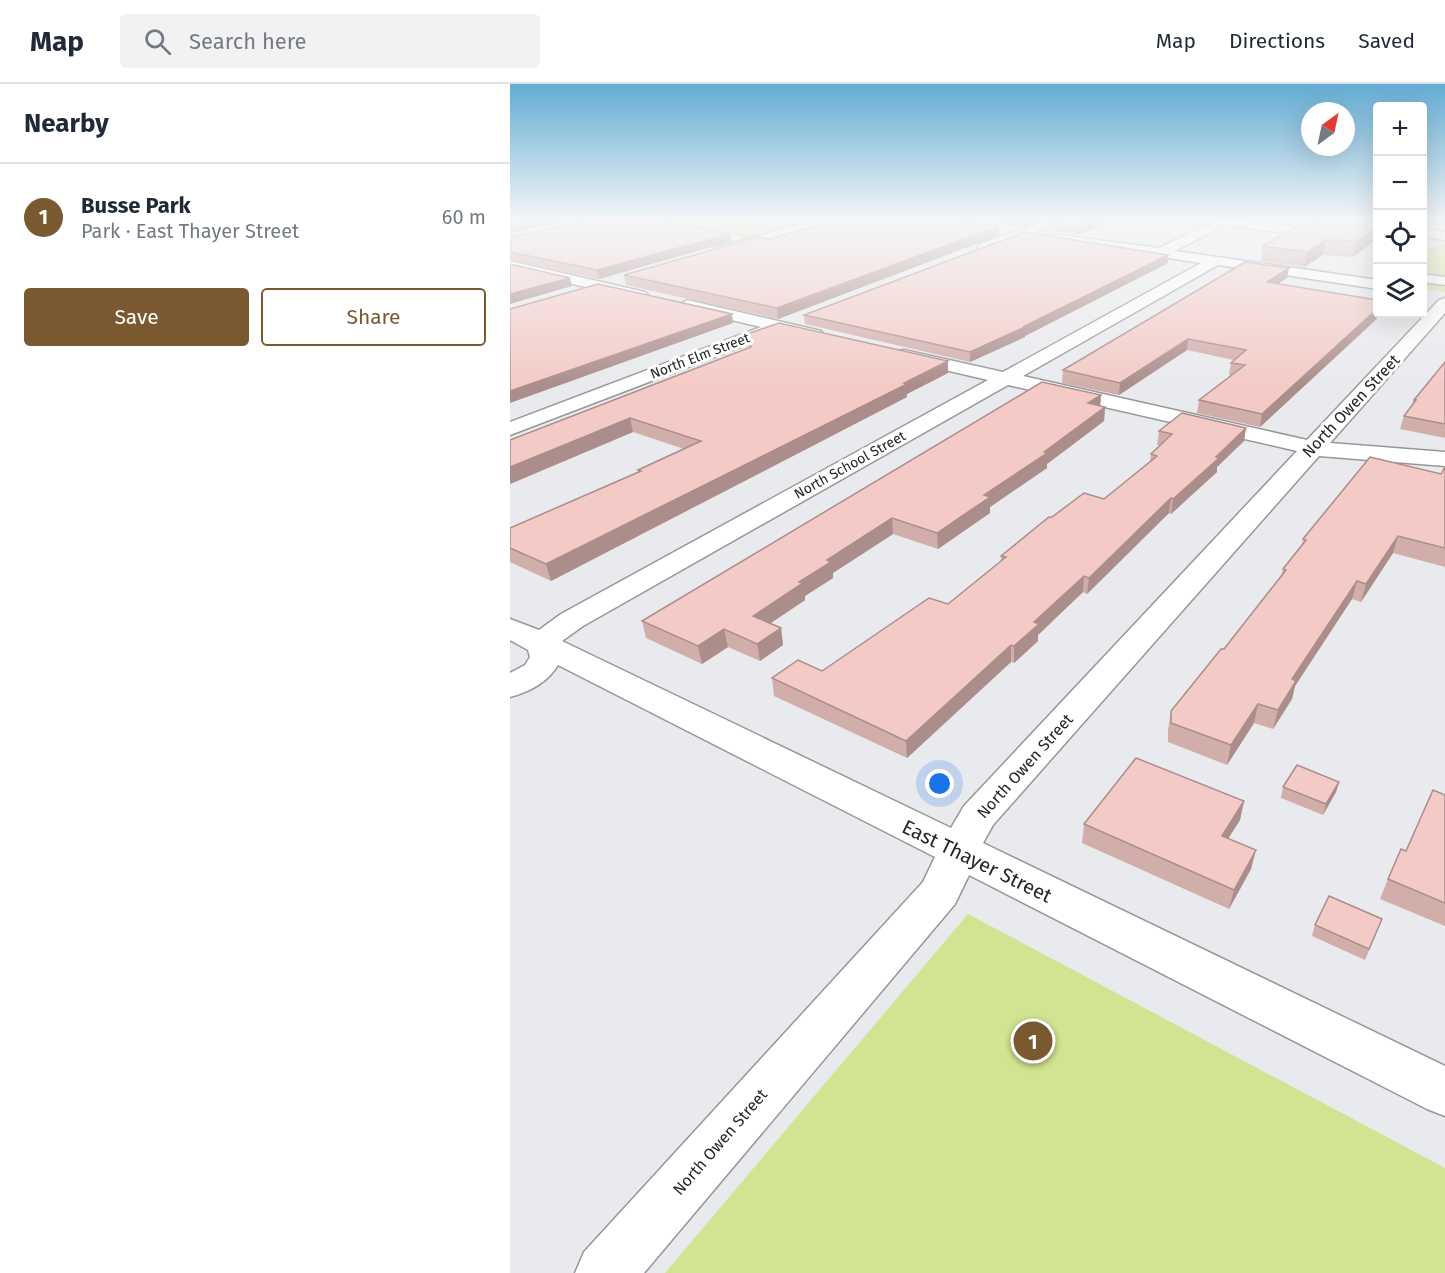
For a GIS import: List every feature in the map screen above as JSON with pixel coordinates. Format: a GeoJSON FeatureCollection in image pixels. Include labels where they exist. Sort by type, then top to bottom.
{"type":"FeatureCollection","features":[{"type":"Feature","properties":{"kind":"street"},"geometry":{"type":"LineString","coordinates":[[557,275],[835,339]]}},
{"type":"Feature","properties":{"kind":"street","name":"North School Street"},"geometry":{"type":"LineString","coordinates":[[543,644],[554,632],[572,620],[1189,275]]}},
{"type":"Feature","properties":{"kind":"street"},"geometry":{"type":"LineString","coordinates":[[1338,275],[1373,280]]}},
{"type":"Feature","properties":{"kind":"street"},"geometry":{"type":"LineString","coordinates":[[1352,275],[1373,279]]}},
{"type":"Feature","properties":{"kind":"street"},"geometry":{"type":"LineString","coordinates":[[574,293],[626,278]]}},
{"type":"Feature","properties":{"kind":"street"},"geometry":{"type":"LineString","coordinates":[[1427,279],[1445,281]]}},
{"type":"Feature","properties":{"kind":"street"},"geometry":{"type":"LineString","coordinates":[[1427,293],[1445,295]]}},
{"type":"Feature","properties":{"kind":"street","name":"North Owen Street"},"geometry":{"type":"LineString","coordinates":[[604,1273],[940,892],[958,851],[978,816],[1445,303]]}},
{"type":"Feature","properties":{"kind":"street","name":"North Elm Street"},"geometry":{"type":"LineString","coordinates":[[510,429],[812,314]]}},
{"type":"Feature","properties":{"kind":"street"},"geometry":{"type":"LineString","coordinates":[[881,350],[1311,448],[1445,459]]}},
{"type":"Feature","properties":{"kind":"street","name":"East Thayer Street"},"geometry":{"type":"LineString","coordinates":[[510,628],[1445,1092]]}},
{"type":"Feature","properties":{"kind":"street"},"geometry":{"type":"LineString","coordinates":[[510,687],[538,671],[544,664],[546,657],[543,644]]}},
{"type":"Feature","properties":{"kind":"green space"},"geometry":{"type":"Polygon","coordinates":[[[1427,275],[1445,275],[1445,292],[1427,289],[1427,275]]]}},
{"type":"Feature","properties":{"kind":"green space"},"geometry":{"type":"Polygon","coordinates":[[[968,914],[1445,1168],[1445,1273],[665,1273],[968,914]]]}},
{"type":"Feature","properties":{"kind":"building"},"geometry":{"type":"Polygon","coordinates":[[[510,275],[559,275],[570,278],[510,294],[510,275]]]}},
{"type":"Feature","properties":{"kind":"building"},"geometry":{"type":"Polygon","coordinates":[[[626,275],[865,275],[777,308],[626,275]]]}},
{"type":"Feature","properties":{"kind":"building"},"geometry":{"type":"Polygon","coordinates":[[[909,275],[1127,275],[970,352],[804,315],[909,275]]]}},
{"type":"Feature","properties":{"kind":"building"},"geometry":{"type":"Polygon","coordinates":[[[1222,275],[1277,275],[1267,282],[1373,299],[1373,313],[1262,414],[1199,400],[1245,365],[1231,363],[1246,350],[1188,339],[1120,383],[1063,370],[1222,275]]]}},
{"type":"Feature","properties":{"kind":"building"},"geometry":{"type":"Polygon","coordinates":[[[598,284],[732,314],[510,391],[510,309],[598,284]]]}},
{"type":"Feature","properties":{"kind":"building"},"geometry":{"type":"Polygon","coordinates":[[[779,323],[948,361],[904,383],[907,384],[546,564],[510,548],[510,528],[641,471],[638,470],[701,441],[630,418],[510,467],[510,440],[751,347],[747,334],[779,323]]]}},
{"type":"Feature","properties":{"kind":"building"},"geometry":{"type":"Polygon","coordinates":[[[1445,362],[1445,424],[1404,416],[1416,400],[1414,400],[1445,362]]]}},
{"type":"Feature","properties":{"kind":"building"},"geometry":{"type":"Polygon","coordinates":[[[1042,382],[1101,395],[1088,403],[1105,407],[1044,452],[1047,453],[984,495],[990,497],[937,533],[892,518],[827,560],[831,562],[753,616],[781,628],[757,644],[724,629],[698,646],[642,621],[1042,382]]]}},
{"type":"Feature","properties":{"kind":"building"},"geometry":{"type":"Polygon","coordinates":[[[1182,413],[1246,428],[1216,457],[1219,458],[1173,499],[1171,498],[1089,578],[1084,576],[1034,622],[1039,624],[1014,646],[1011,645],[906,741],[772,678],[798,660],[822,671],[929,598],[948,604],[1006,557],[1001,556],[1049,517],[1084,493],[1104,499],[1157,456],[1151,454],[1172,434],[1159,431],[1182,413]]]}},
{"type":"Feature","properties":{"kind":"building"},"geometry":{"type":"Polygon","coordinates":[[[1370,457],[1441,474],[1445,467],[1445,548],[1398,536],[1366,584],[1357,581],[1292,679],[1296,681],[1278,710],[1258,704],[1231,745],[1171,723],[1171,711],[1221,649],[1224,649],[1286,570],[1283,569],[1306,540],[1303,539],[1370,457]]]}},
{"type":"Feature","properties":{"kind":"building"},"geometry":{"type":"Polygon","coordinates":[[[1136,758],[1244,801],[1222,836],[1256,850],[1234,890],[1084,824],[1136,758]]]}},
{"type":"Feature","properties":{"kind":"building"},"geometry":{"type":"Polygon","coordinates":[[[1297,765],[1339,782],[1326,804],[1283,787],[1297,765]]]}},
{"type":"Feature","properties":{"kind":"building"},"geometry":{"type":"Polygon","coordinates":[[[1433,790],[1445,795],[1445,903],[1388,879],[1401,849],[1406,851],[1433,790]]]}},
{"type":"Feature","properties":{"kind":"building"},"geometry":{"type":"Polygon","coordinates":[[[1329,896],[1382,919],[1369,949],[1315,925],[1329,896]]]}},
{"type":"Feature","properties":{"kind":"place","name":"Busse Park"},"geometry":{"type":"Point","coordinates":[1033,1041]}}]}
